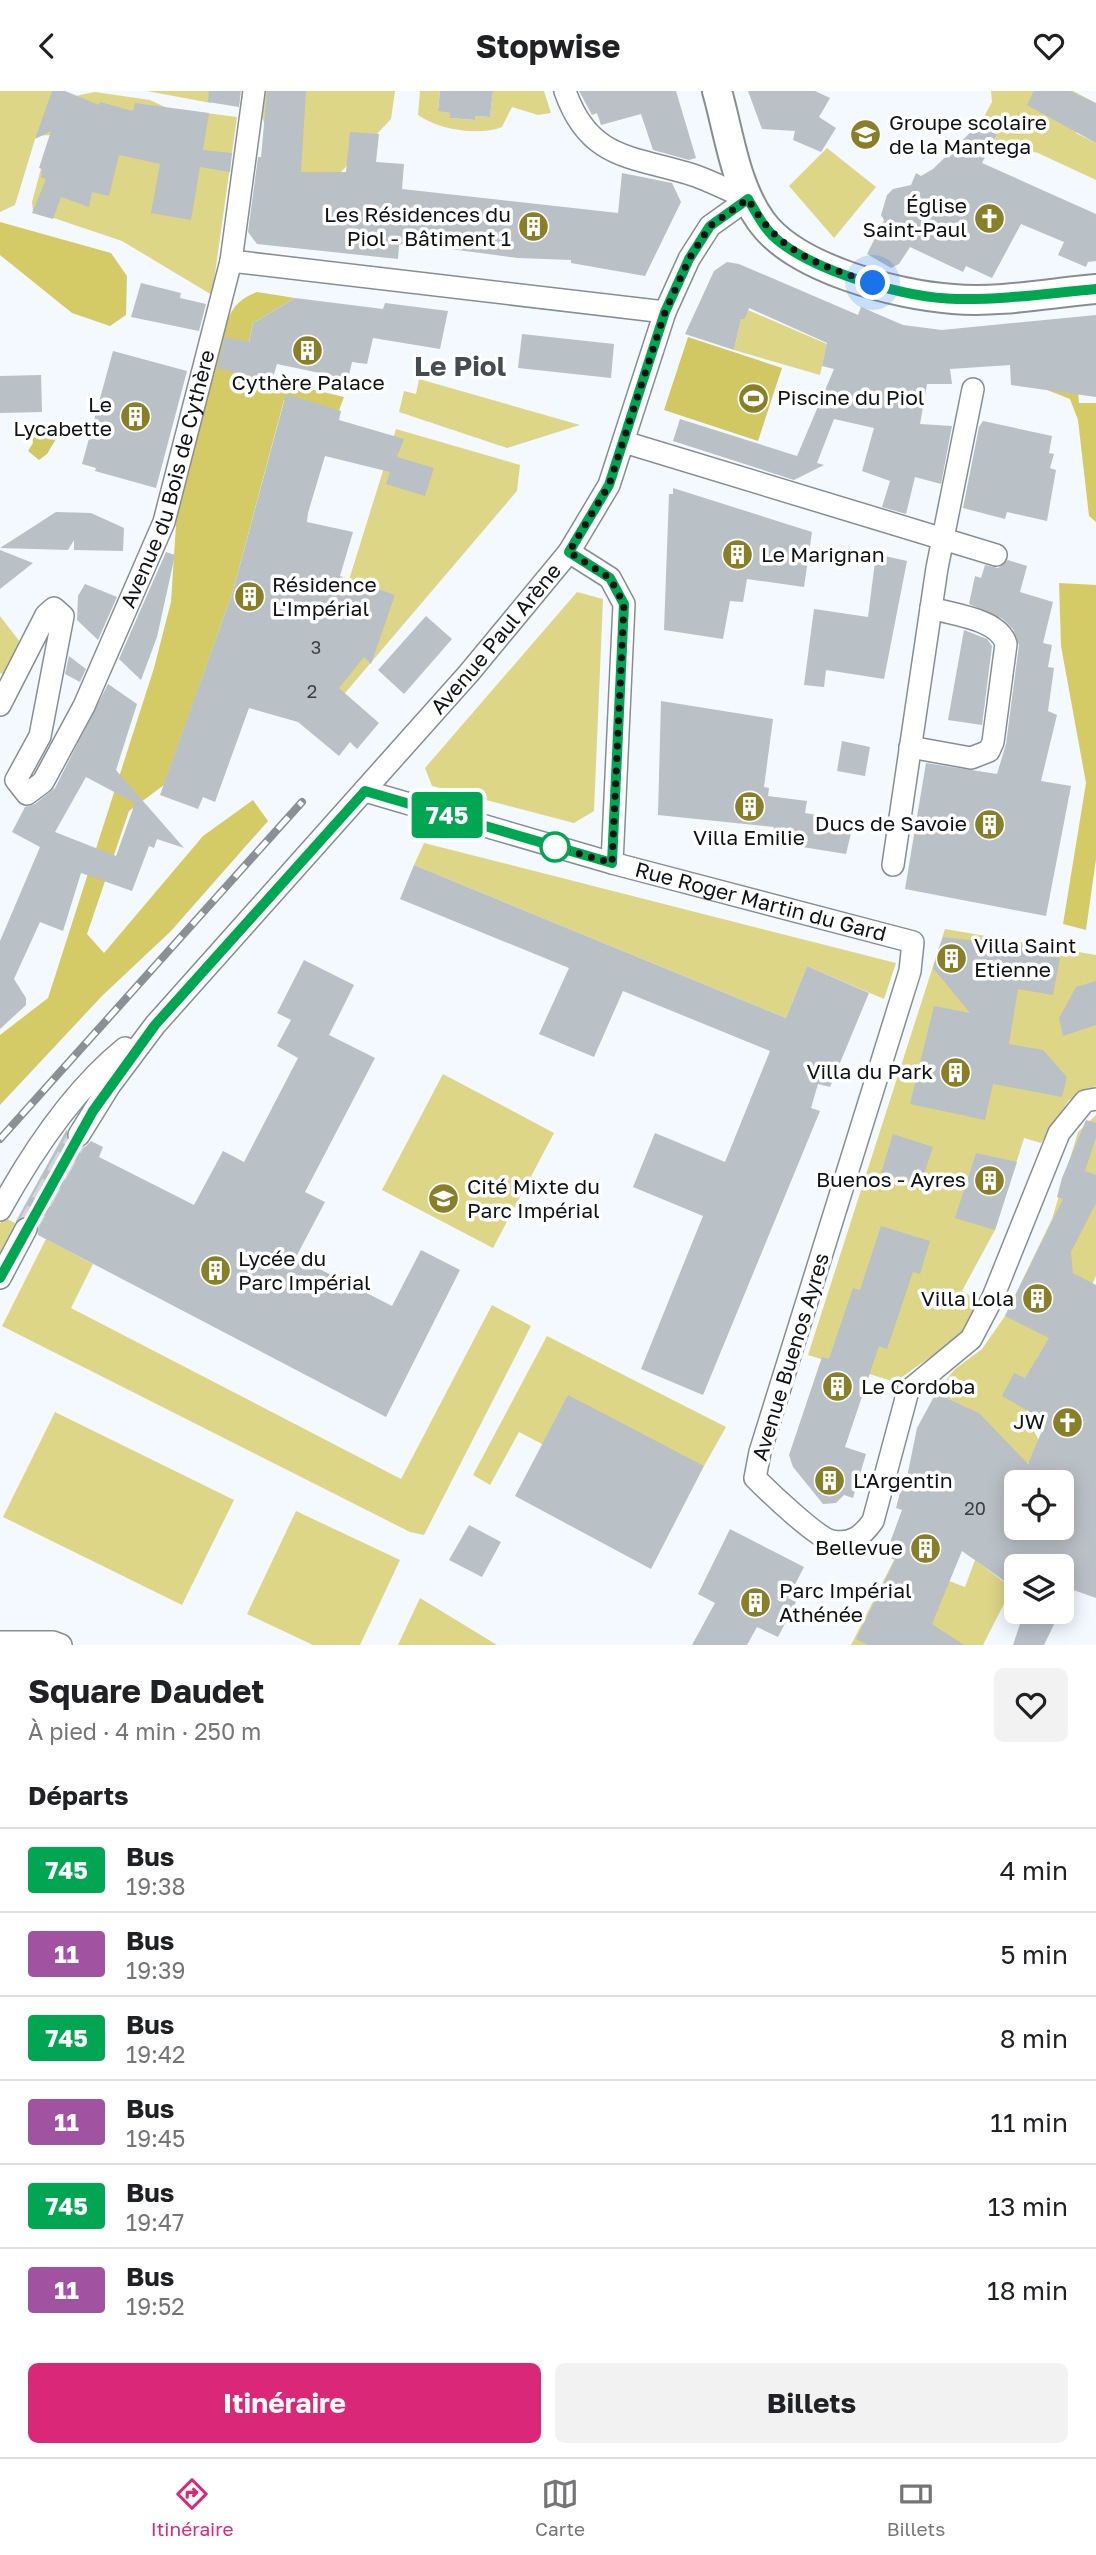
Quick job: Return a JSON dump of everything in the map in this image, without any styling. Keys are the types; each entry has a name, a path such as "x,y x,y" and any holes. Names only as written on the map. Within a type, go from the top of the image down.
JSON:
{"street":[{"path":"254,91 231,261 665,312"},
{"path":"565,91 572,113 592,139 628,158 695,176 748,199"},
{"path":"717,91 748,199 761,222 778,241 834,270 873,283 954,299 1096,289"},
{"name":"Avenue Paul Arène","path":"79,1135 110,1085 155,1025 365,791 533,598 569,552 603,497 624,442 665,312 689,259 710,226 748,199"},
{"name":"Avenue du Bois de Cythère","path":"0,705 46,615 54,608 63,616 40,736 16,780 27,794 43,782 84,706 164,522 231,261"},
{"path":"892,865 931,608 973,389"},
{"path":"624,442 996,555"},
{"path":"569,552 610,578 624,604 612,863"},
{"path":"910,747 971,758 989,751 993,742 1006,644 1004,635 990,626 931,608"},
{"name":"Rue Roger Martin du Gard","path":"365,791 612,863 913,942"},
{"name":"Avenue Buenos Ayres","path":"913,942 910,971 760,1452 755,1478 774,1497 830,1541 846,1542 863,1536 873,1521 908,1391 971,1339 993,1297 1059,1133 1085,1101 1096,1099"},
{"name":"Avenue Paul Arène","path":"0,1210 75,1100 119,1053 155,1025"},
{"path":"0,1278 26,1229"},
{"path":"0,1642 61,1645"}],"shaded area":[{"path":"0,91 50,91 75,96 95,92 150,100 167,108 237,117 212,295 122,241 33,211 32,202 50,135 36,136 15,205 0,212"},
{"path":"147,91 213,91 211,103"},
{"path":"263,91 395,91 391,119 341,172 319,172 299,198 259,111"},
{"path":"420,91 440,91 438,110 450,113 450,118 474,120 475,116 490,117 493,91 544,91 551,113 538,115 512,107 502,127 493,130 447,128 418,115"},
{"path":"991,91 1073,91 1092,101 1076,133 1096,143 1096,180 1038,153 994,142 999,131 981,122 992,102"},
{"path":"827,148 876,187 834,238 789,186"},
{"path":"0,222 111,253 127,276 126,315 110,326 72,313 0,255"},
{"path":"257,292 295,298 253,323 242,373 344,397 338,413 284,400 233,591 164,785 129,811 87,934 104,953 203,836 253,800 268,821 171,931 102,996 0,1105 0,1035 48,998 154,668 171,602 177,509 222,337 233,309 242,300"},
{"path":"748,310 827,344 820,375 734,350 741,319 745,319"},
{"path":"688,337 782,368 758,441 664,410"},
{"path":"1076,370 1079,403 1096,403 1096,522 1089,516 1078,420 1070,399 1047,390"},
{"path":"419,379 580,425 507,448 399,412 404,391 416,394"},
{"path":"30,424 59,434 47,454 39,460 28,451 33,443"},
{"path":"396,429 520,465 517,491 311,733 305,721"},
{"path":"1059,583 1096,585 1096,859 1086,930 1063,924 1086,783 1061,646"},
{"path":"577,592 603,599 594,811 574,823 432,786 425,768"},
{"path":"0,616 20,642 4,675 0,673"},
{"path":"424,843 896,963 884,999 807,966 786,1018 414,865"},
{"path":"945,929 1096,955 1096,1086 1069,1100 1041,1143 1024,1138 995,1230 962,1291 981,1302 964,1333 895,1382 808,1355"},
{"path":"443,1074 554,1133 493,1248 382,1190"},
{"path":"1096,1115 1096,1276 1086,1298 1038,1356 1036,1367 1042,1386 1025,1415 1041,1444 1036,1456 1020,1470 1004,1470 1004,1481 970,1409 936,1393 955,1369 982,1349 1005,1316 1052,1219 1078,1132"},
{"path":"4,1217 20,1226 0,1263 0,1224"},
{"path":"46,1239 93,1264 71,1308 401,1479 492,1305 531,1326 424,1535 410,1532 2,1326"},
{"path":"547,1336 726,1427 704,1466 542,1444 519,1432 490,1485 473,1475"},
{"path":"55,1412 234,1500 182,1605 3,1517"},
{"path":"296,1511 400,1560 360,1645 313,1645 247,1614"},
{"path":"894,1560 965,1587 975,1560 1004,1582 1004,1604 983,1645 851,1645"},
{"path":"420,1598 497,1645 398,1645"}],"building":[{"path":"52,91 65,91 99,105 100,102 133,111 135,103 209,113 203,150 232,153 230,172 200,167 191,220 151,213 160,164 119,155 109,196 92,192 89,207 61,197 53,219 32,213 46,179 41,177 42,169 39,168 51,131 35,139"},
{"path":"209,91 241,91 239,107 208,102"},
{"path":"267,91 306,91 301,172 346,172 350,132 379,134 376,162 404,164 402,189 618,213 622,173 672,183 681,202 645,276 571,263 571,260 518,258 405,243 399,245 398,259 257,244 248,232 258,157 261,157"},
{"path":"440,91 493,91 490,117 475,116 475,120 450,118 450,113 438,111"},
{"path":"579,91 676,91 696,158 689,160 653,150 641,114 601,125 597,113 592,115"},
{"path":"748,91 815,91 830,98 819,117 836,128 821,152 793,140 795,131 762,129"},
{"path":"1034,91 1070,91 1096,103 1096,143 1027,105"},
{"name":"Église Saint-Paul","path":"981,122 999,131 982,163 1096,214 1096,261 1088,262 1086,267 1058,255 1064,242 1021,224 992,278 966,266 963,272 910,247 899,264 891,268 867,254 884,220 881,215 887,195 893,189 911,185 916,173 921,176 933,169"},
{"path":"727,262 739,264 858,315 861,307 903,325 942,330 1096,315 1096,397 1011,385 1010,365 950,369 952,384 927,384 920,424 952,426 941,484 915,477 906,514 882,507 890,481 862,471 874,428 834,419 817,463 824,465 794,480 673,441 680,419 797,456 834,369 822,366 827,343 749,308 745,319 741,319 734,350 685,334 714,271"},
{"path":"141,283 181,293 180,298 206,304 199,331 131,317"},
{"name":"Cythère Palace","path":"295,298 383,309 385,303 448,311 440,349 373,338 367,364 352,362 348,379 277,364 272,381 217,368 225,337 249,342 253,323"},
{"path":"522,334 614,344 611,378 518,368"},
{"name":"Le Lycabette","path":"113,351 187,371 156,488 95,471 96,468 82,464"},
{"path":"41,375 42,412 0,413 0,376"},
{"path":"286,394 341,411 339,420 404,439 397,457 434,468 425,496 386,484 390,472 325,456 308,513 307,522 353,532 340,576 395,595 371,664 364,657 339,688 379,723 357,749 350,742 339,756 298,722 249,708 215,802 203,797 198,809 160,795 233,591"},
{"path":"983,421 1052,436 1049,453 1054,454 1050,468 1056,470 1047,521 1007,512 1005,519 963,508 979,427"},
{"name":"Le Marignan","path":"673,488 812,532 804,587 747,579 743,602 730,601 723,639 664,630 669,494 673,494"},
{"path":"56,512 91,513 124,528 123,551 74,550 74,540 68,550 0,548"},
{"path":"0,550 33,563 0,589"},
{"path":"166,552 175,555 157,637 141,680 119,659"},
{"path":"876,554 907,561 884,679 826,670 824,687 804,685 814,609 868,617"},
{"name":"Ducs de Savoie","path":"1008,560 1027,566 1020,592 1053,602 1043,643 1052,645 1048,667 1054,668 1048,711 1057,715 1041,781 1071,786 1046,916 905,889 926,763 997,774 1006,744 1019,645 1013,629 1003,619 969,604 975,576 981,578 985,565 998,568"},
{"path":"85,584 117,597 98,640 77,620 78,596"},
{"path":"426,616 452,639 404,694 378,670"},
{"path":"964,630 987,639 992,646 982,725 948,720"},
{"path":"69,656 86,669 80,682 65,674"},
{"path":"108,684 137,704 116,770 184,848 157,839 154,848 149,846 132,891 81,873 63,931 40,922 14,979 26,998 26,1005 0,1029 0,941 40,847 12,832 25,807 35,804 55,788","holes":["86,777 135,803 116,856 55,832"]},
{"path":"661,701 773,719 764,787 769,788 768,796 807,801 805,813 854,821 846,854 771,842 774,827 658,815"},
{"path":"842,741 870,747 865,776 837,771"},
{"path":"414,865 786,1018 807,966 869,993 830,1087 818,1084 811,1108 820,1111 703,1395 641,1369 703,1216 633,1187 655,1133 725,1162 770,1051 623,991 594,1057 539,1034 569,968 400,899"},
{"path":"943,937 1041,948 1041,955 1060,958 1053,995 1018,989 1009,1044 1043,1050 1067,1077 1062,1097 993,1084 985,1120 910,1104 934,1006 970,1013 933,968"},
{"name":"Lycée du Parc Impérial","path":"304,960 354,985 329,1035 375,1058 305,1192 325,1202 296,1257 392,1306 421,1250 460,1270 386,1417 38,1235 37,1223 32,1217 20,1218 15,1223 67,1129 67,1141 73,1146 85,1147 91,1141 103,1147 99,1157 194,1205 223,1151 244,1162 298,1058 277,1046 291,1020 277,1013"},
{"path":"1096,981 1096,1025 1063,1036 1059,1018 1076,987"},
{"path":"1086,1120 1096,1123 1096,1137 1085,1171 1096,1175 1096,1203 1071,1252 1073,1273 1096,1285 1096,1598 1074,1590 1074,1554 1004,1554 1004,1581 962,1551 932,1624 964,1645 868,1645 856,1639 895,1560 885,1556 902,1510 896,1508 902,1485 905,1487 917,1428 936,1393 979,1413 1028,1464 1046,1421 1002,1396 1014,1373 1025,1378 1049,1338 1005,1316 1063,1199 1057,1197"},
{"path":"893,1134 933,1147 920,1185 881,1173"},
{"name":"Buenos - Ayres","path":"976,1153 1017,1162 995,1230 955,1218"},
{"path":"881,1226 930,1241 920,1274 913,1272 887,1349 879,1346 845,1447 866,1454 853,1498 844,1495 836,1503 823,1504 793,1467 789,1455 822,1357 829,1359 853,1288 860,1290"},
{"path":"568,1395 704,1466 651,1569 515,1496"},
{"path":"469,1525 501,1542 482,1577 449,1560"},
{"name":"Parc Impérial Athénée","path":"730,1529 804,1567 788,1598 796,1602 778,1637 757,1627 747,1645 692,1645 715,1603 698,1594"},
{"path":"1020,1624 1054,1624 1044,1645 1013,1645"}],"tunnel":[{"path":"26,1229 79,1135"}],"railway":[{"path":"0,1139 302,802"}],"bus line":[{"name":"745","path":"0,1278 60,1167 110,1085 155,1025 365,791 612,863 624,604 610,578 569,552 609,485 665,312 689,259 710,226 728,210 748,199 761,222 778,241 794,251 853,277 920,294 954,299 992,298 1096,289"}],"place":[{"name":"Groupe scolaire de la Mantega","path":"866,135"},
{"name":"Église Saint-Paul","path":"990,218"},
{"name":"Les Résidences du Piol - Bâtiment 1","path":"534,227"},
{"name":"Cythère Palace","path":"308,351"},
{"name":"Piscine du Piol","path":"754,398"},
{"name":"Le Lycabette","path":"135,417"},
{"name":"Le Marignan","path":"738,555"},
{"name":"Résidence L'Impérial","path":"249,597"},
{"name":"Villa Emilie","path":"749,806"},
{"name":"Ducs de Savoie","path":"990,824"},
{"name":"Villa Saint Etienne","path":"951,958"},
{"name":"Villa du Park","path":"956,1072"},
{"name":"Buenos - Ayres","path":"989,1180"},
{"name":"Cité Mixte du Parc Impérial","path":"444,1199"},
{"name":"Lycée du Parc Impérial","path":"215,1271"},
{"name":"Villa Lola","path":"1037,1299"},
{"name":"Le Cordoba","path":"838,1387"},
{"name":"JW","path":"1068,1422"},
{"name":"L'Argentin","path":"830,1481"},
{"name":"Bellevue","path":"926,1548"},
{"name":"Parc Impérial Athénée","path":"756,1603"}],"district":[{"name":"Le Piol","path":"460,366"}],"route":[{"path":"555,847 612,863 624,604 610,578 569,552 609,485 665,312 689,259 710,226 728,210 748,199 761,222 778,241 834,270 873,283"}]}
